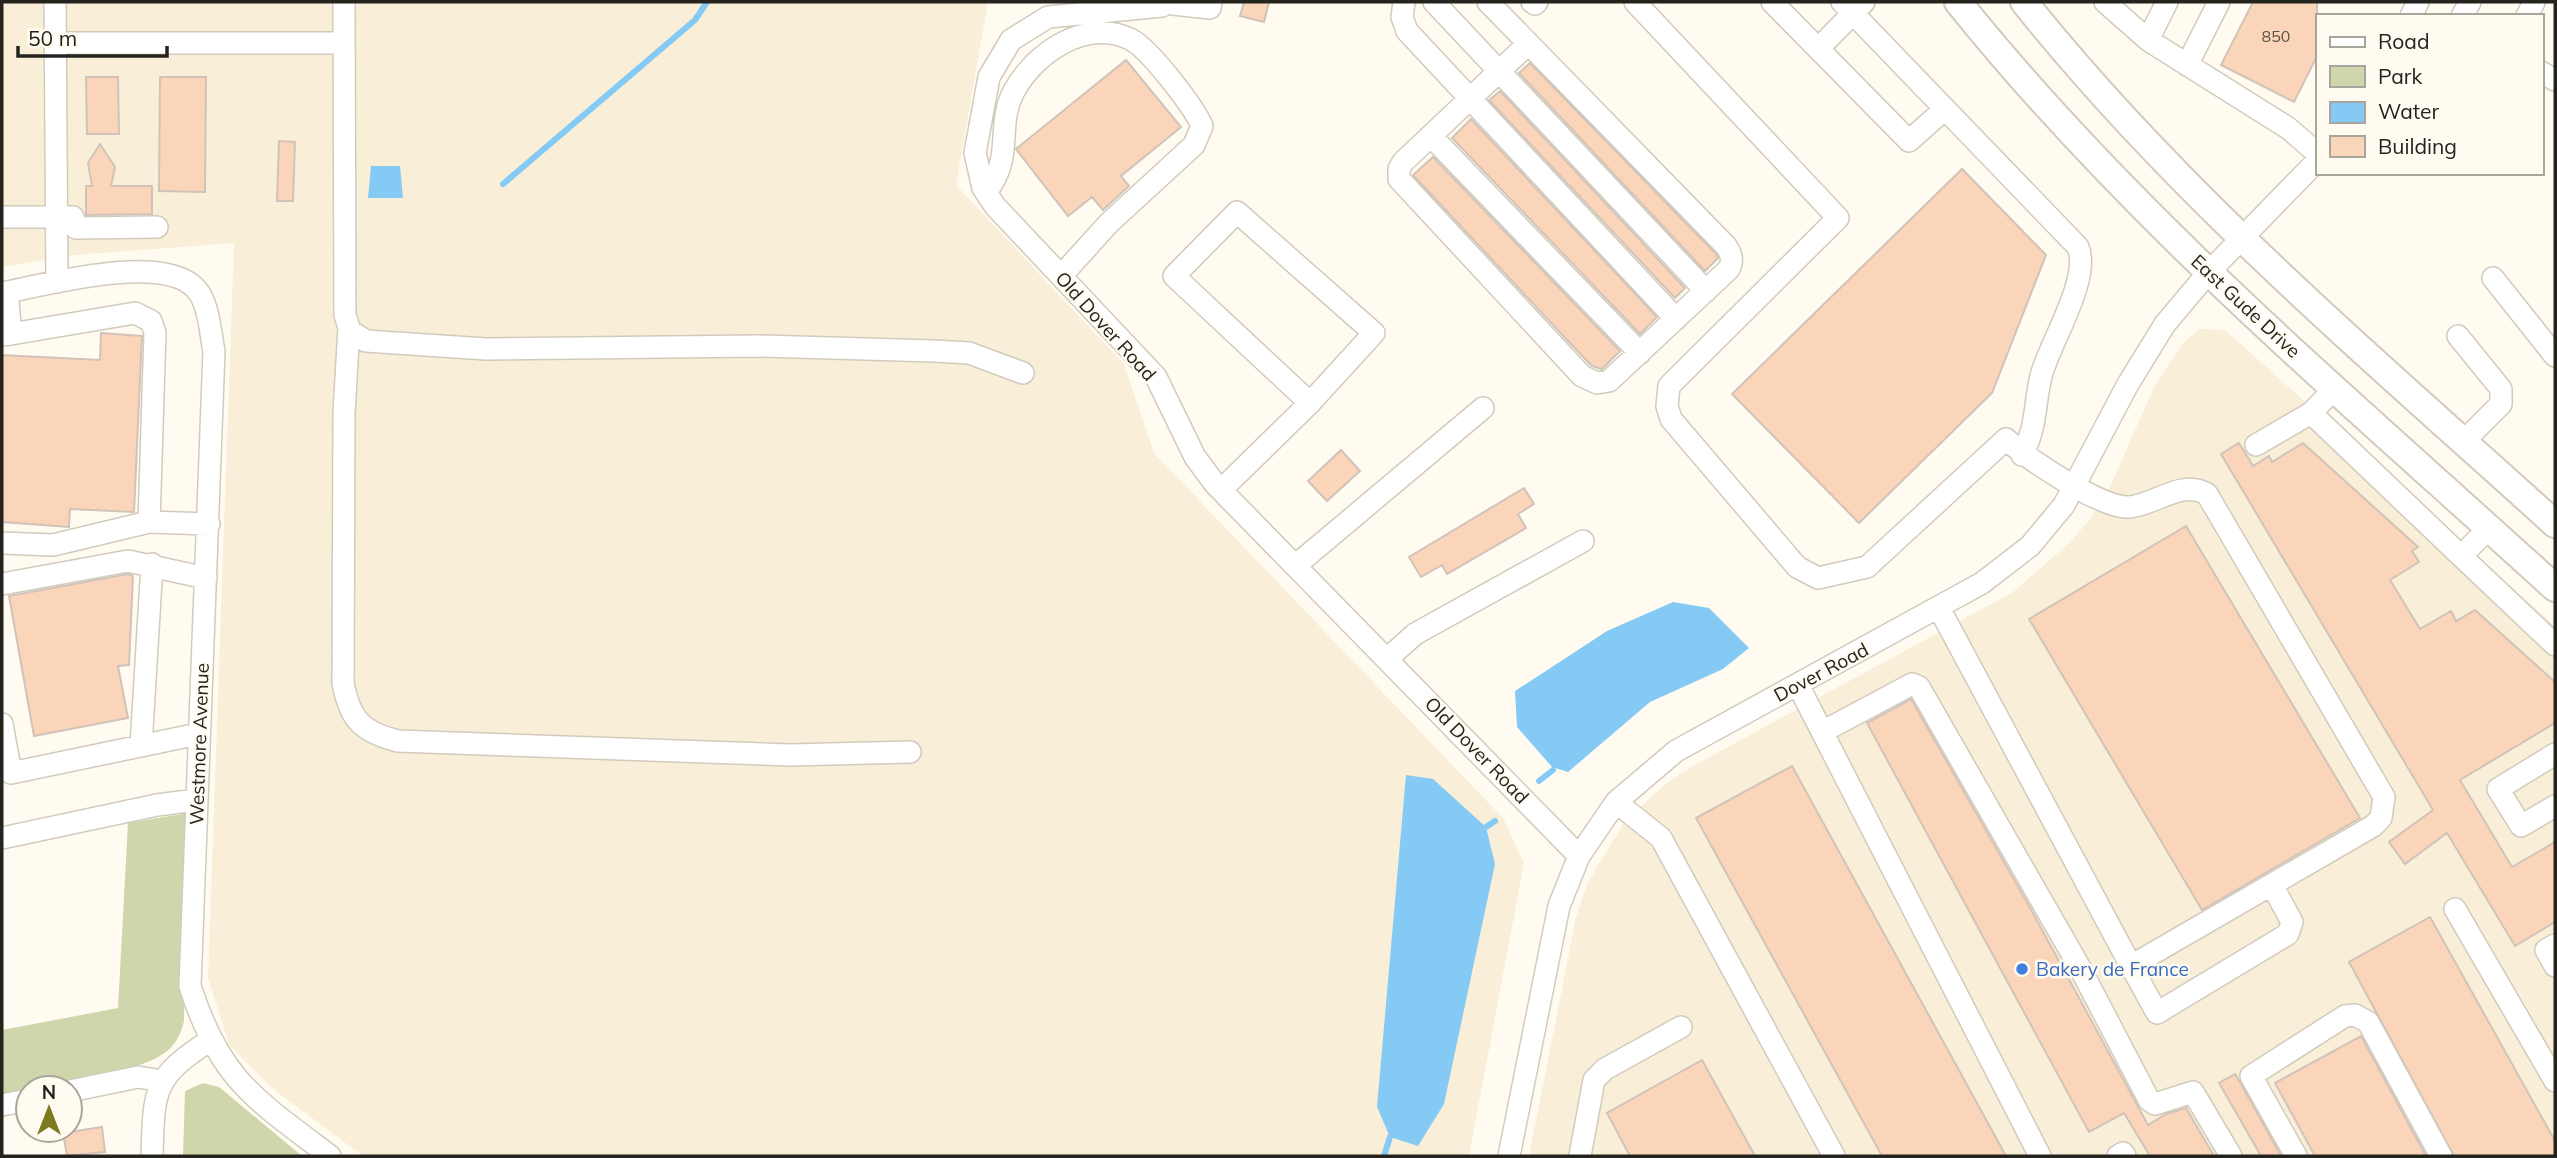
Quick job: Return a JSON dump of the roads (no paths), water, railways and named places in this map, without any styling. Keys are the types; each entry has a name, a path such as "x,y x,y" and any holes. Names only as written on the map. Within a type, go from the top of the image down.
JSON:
{"main road":[{"name":"East Gude Drive","path":"1958,2 2042,101 2208,273 2555,588"},
{"path":"2024,2 2106,97 2241,240 2555,524"}],"street":[{"path":"55,2 57,282 4,292 6,335 135,313 150,321 155,333 149,522"},
{"path":"344,2 345,315 350,331 366,341 472,348 758,346 934,351 969,353 1023,373"},
{"name":"Old Dover Road","path":"1211,2 1210,8 1164,2 1162,6 1048,17 1011,40 989,77 975,153 986,192 1156,377 1195,457 1221,490 1579,856"},
{"path":"1404,2 1402,17 1407,31 1676,319"},
{"path":"1434,2 1706,290"},
{"path":"1488,2 1726,246 1732,261 1729,270 1609,381 1597,383 1583,376 1399,179 1399,169 1403,162 1528,44"},
{"path":"1532,2 1535,5 1538,2"},
{"path":"1635,2 1838,218 1669,386 1667,406 1671,419 1797,567 1818,578 1867,568 2006,439 2022,455 2075,486 2115,505 2128,507 2189,487 2207,494 2384,797 2381,818 2373,826 2131,966"},
{"path":"1772,2 1909,141 1945,109"},
{"path":"2105,2 2148,40 2288,128 2316,152"},
{"path":"2148,40 2167,2"},
{"path":"2187,65 2220,2"},
{"path":"1818,49 1853,6 1945,109 2071,239 2082,257 2082,268 2042,376 2034,434 2022,455"},
{"path":"986,192 999,176 1005,150 1004,123 1013,94 1032,63 1049,51 1086,34 1131,39 1195,108 1202,126 1195,145 1109,223 1061,276"},
{"path":"55,43 344,43"},
{"path":"1430,136 1640,353"},
{"name":"Dover Road","path":"1509,1156 1553,928 1579,856 1616,802 1676,751 1939,608 2010,565 2049,526 2075,486 2147,351 2165,324 2208,273 2316,162"},
{"path":"1221,490 1310,403 1374,334 1237,212 1174,276 1310,403"},
{"path":"2,217 73,217 76,228 157,227"},
{"name":"Westmore Avenue","path":"57,282 97,275 163,273 179,276 197,289 204,304 214,351 190,986 209,1041 226,1067 248,1092 330,1156"},
{"path":"2493,278 2555,356"},
{"path":"349,327 344,413 343,683 348,706 358,722 374,735 398,741 789,755 910,752"},
{"path":"2458,337 2501,389 2501,404 2464,441"},
{"path":"2256,445 2311,413 2335,388"},
{"path":"1295,566 1483,408"},
{"path":"2311,413 2555,645"},
{"path":"2,543 52,545 149,522 209,524"},
{"path":"2461,556 2489,527"},
{"path":"1387,659 1415,634 1583,541"},
{"path":"2,584 128,561 152,564 206,578"},
{"path":"141,746 152,564"},
{"path":"1939,608 2157,1013 2288,934 2292,922 2272,885"},
{"path":"1824,732 1912,684 1919,687 2079,966 2149,1100 2155,1104 2193,1093 2231,1156"},
{"path":"1798,685 2040,1156"},
{"path":"2,724 6,774 198,734"},
{"path":"2555,754 2498,789 2521,827 2555,806"},
{"path":"2,838 157,805 196,800"},
{"path":"1616,802 1661,838 1835,1156"},
{"path":"2455,909 2555,1081"},
{"path":"2555,945 2546,950 2555,966"},
{"path":"2296,1156 2251,1076 2345,1016 2356,1015 2368,1021 2441,1156"},
{"path":"1580,1156 1594,1080 1605,1069 1681,1027"},
{"path":"152,1156 153,1105 162,1081 179,1061 209,1041"},
{"path":"84,1088 138,1077 162,1081"},
{"path":"2118,1156 2123,1153 2125,1156"}],"water":[{"path":"371,166 400,166 403,198 368,198"},
{"path":"1673,602 1709,608 1749,648 1723,669 1650,702 1568,772 1552,767 1517,727 1515,691 1607,631"},
{"path":"1406,775 1433,779 1486,827 1495,864 1444,1104 1418,1146 1390,1137 1377,1107"}],"waterway":[{"path":"503,184 695,20 707,2"},
{"path":"1539,781 1553,770"},
{"path":"1486,827 1495,821"},
{"path":"1384,1156 1390,1137"}],"place":[{"name":"Bakery de France","path":"2022,969"}]}
